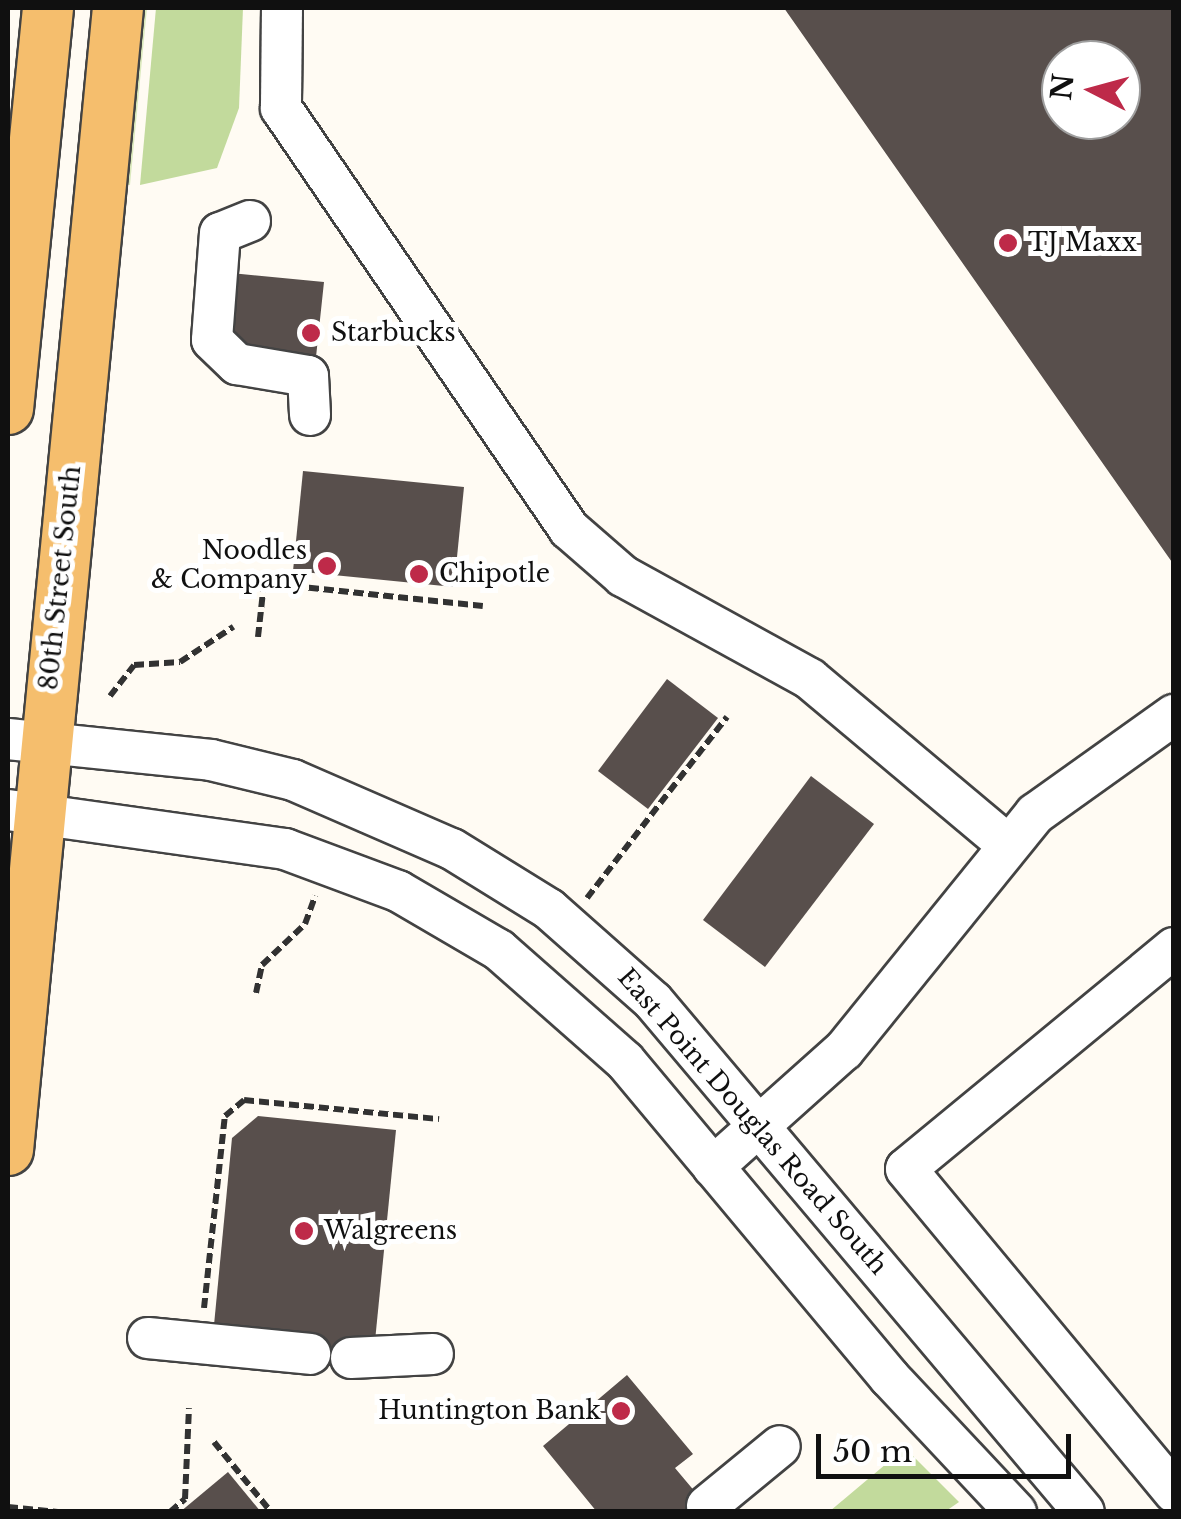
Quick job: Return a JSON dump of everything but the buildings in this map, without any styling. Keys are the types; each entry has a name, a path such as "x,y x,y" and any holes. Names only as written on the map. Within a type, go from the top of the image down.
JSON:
{"main road":[{"path":"8,409 48,8"},
{"name":"80th Street South","path":"8,1150 26,741 118,8"}],"street":[{"path":"282,8 281,108 569,529 622,576 810,679 962,798 1008,845"},
{"path":"250,221 220,233 212,340 238,364 308,376 310,415"},
{"path":"713,1166 857,1036 1008,845 1051,800 1174,715"},
{"name":"East Point Douglas Road South","path":"26,741 247,768 340,797 452,849 606,956 758,1128 1084,1512"},
{"path":"23,811 252,841 434,910 570,1008 1016,1512"},
{"path":"1174,948 906,1168 1174,1492"},
{"path":"148,1338 310,1354"},
{"path":"351,1358 433,1354"},
{"path":"707,1506 780,1446"}],"path":[{"path":"258,637 264,583 484,606"},
{"path":"110,696 134,665 180,662 232,627"},
{"path":"583,903 727,716"},
{"path":"256,993 262,966 305,924 318,889"},
{"path":"202,1324 224,1116 244,1100 439,1119"},
{"path":"170,1512 185,1499 189,1408"},
{"path":"214,1442 271,1512"},
{"path":"8,1507 58,1512"}],"green space":[{"path":"139,8 147,8 130,185 122,185"},
{"path":"156,8 243,8 239,108 217,168 140,185"},
{"path":"905,1448 959,1502 946,1511 830,1511"}],"place":[{"name":"TJ Maxx","path":"1008,243"},
{"name":"Starbucks","path":"311,333"},
{"name":"Noodles & Company","path":"327,566"},
{"name":"Chipotle","path":"419,574"},
{"name":"Walgreens","path":"304,1231"},
{"name":"Huntington Bank","path":"621,1411"}]}
